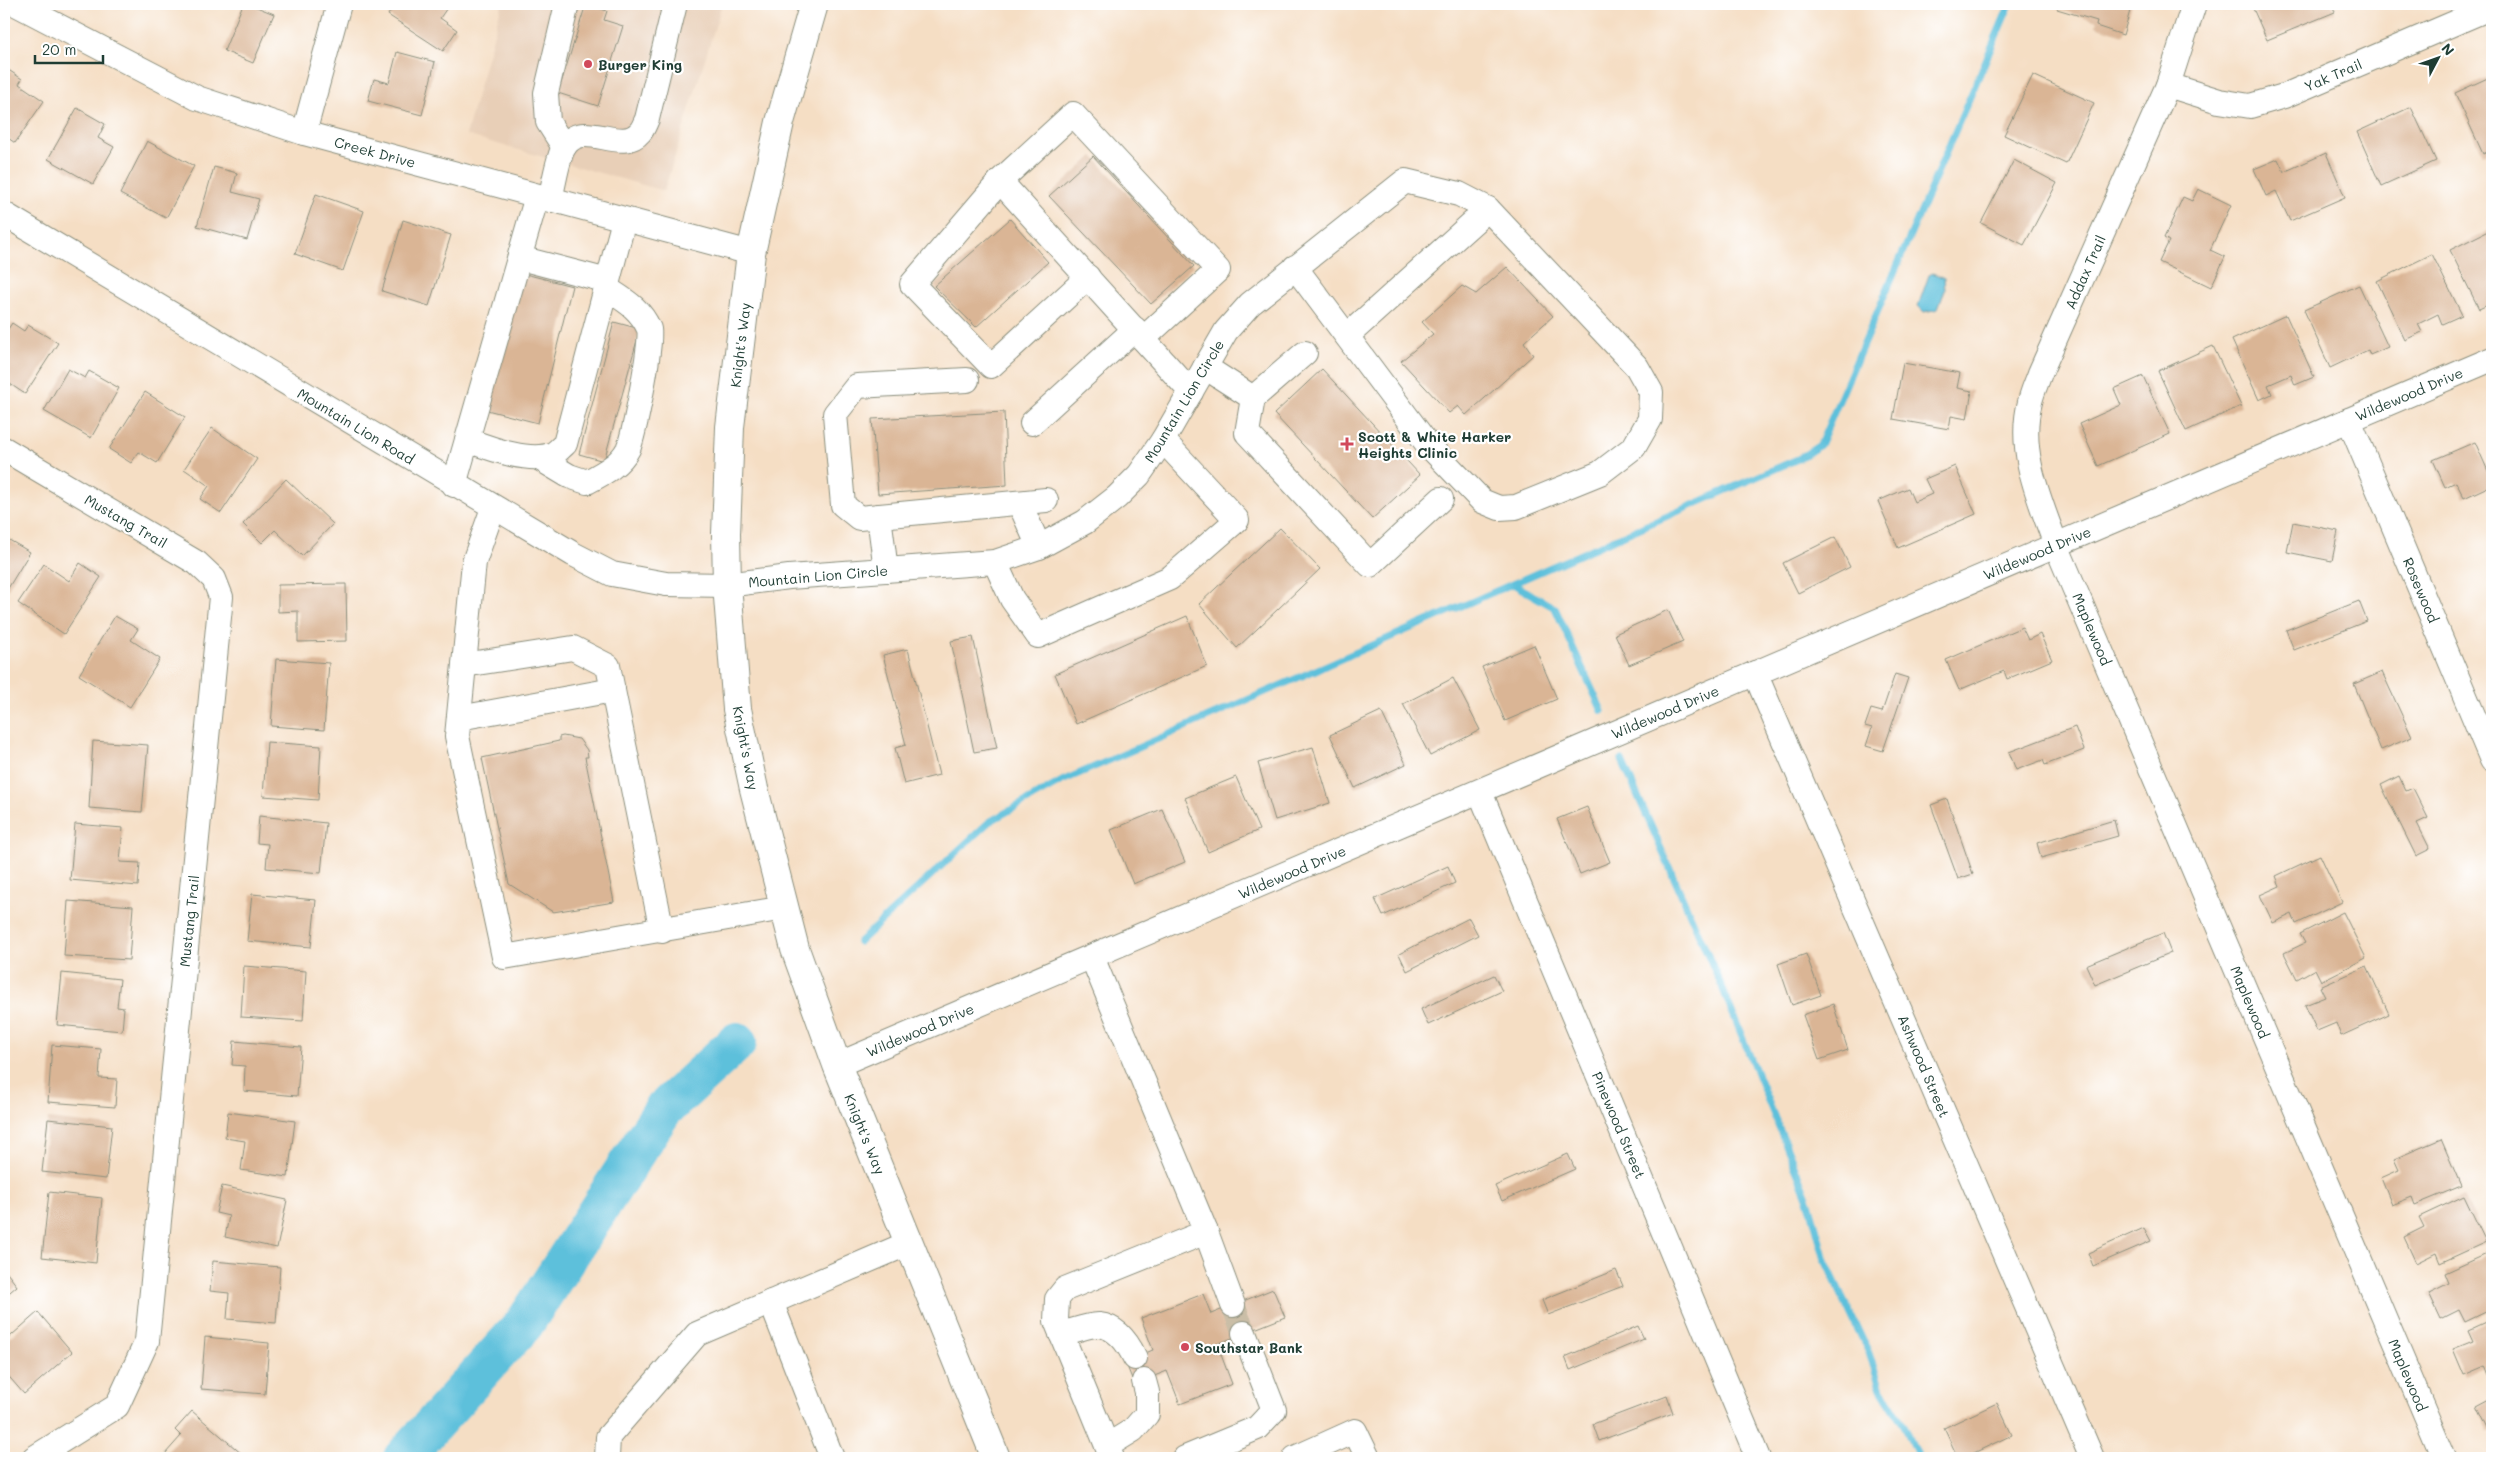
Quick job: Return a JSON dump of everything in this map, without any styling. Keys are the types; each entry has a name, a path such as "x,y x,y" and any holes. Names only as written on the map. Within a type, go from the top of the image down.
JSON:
{"main road":[{"name":"Knight's Way","path":"814,4 780,122 751,253 730,427 726,534 727,585 738,709 754,789 795,949 837,1065 996,1458"}],"street":[{"name":"Creek Drive","path":"16,4 197,98 304,133 751,253"},
{"path":"304,133 340,4"},
{"path":"564,146 548,122 546,93 567,4"},
{"path":"454,485 520,258 564,146 572,139 585,134 626,139 639,134 647,119 675,4"},
{"name":"Addax Trail","path":"2056,545 2033,480 2028,457 2026,434 2029,403 2040,373 2168,85 2194,4"},
{"name":"Yak Trail","path":"2168,85 2219,101 2250,106 2284,96 2492,7"},
{"path":"1032,423 1218,270 1073,114 1000,181 912,284 991,366 1088,277"},
{"path":"1000,181 1191,392"},
{"name":"Mountain Lion Circle","path":"727,585 995,562 1039,547 1085,522 1118,497 1139,475 1163,440 1226,331 1250,304 1405,181 1459,194 1488,209"},
{"path":"1295,267 1428,445 1482,501 1499,508 1516,506 1600,474 1634,447 1650,419 1651,392 1637,367 1488,209 1347,336"},
{"name":"Mountain Lion Road","path":"4,214 454,485 612,574 666,584 727,585"},
{"path":"538,458 555,454 564,444 624,220"},
{"path":"467,440 492,449 538,458 569,476 587,482 609,470 628,451 635,429 650,331 637,307 607,284 520,258"},
{"path":"1305,353 1253,398 1247,432 1370,566 1441,499"},
{"name":"Wildewood Drive","path":"837,1065 1480,792 2492,358"},
{"path":"1205,367 1253,398"},
{"path":"967,380 857,386 835,414 843,505 859,518 1046,500"},
{"name":"Rosewood","path":"2349,420 2492,760"},
{"path":"995,562 1012,599 1038,636 1170,578 1237,520 1163,440"},
{"name":"Mustang Trail","path":"4,449 197,563 214,579 221,597 147,1341 118,1406 34,1458"},
{"path":"1020,504 1039,547"},
{"path":"493,508 474,562 458,736 504,957 784,908"},
{"path":"879,516 886,570"},
{"name":"Maplewood","path":"2056,545 2444,1458"},
{"path":"464,665 573,648 608,666 662,930"},
{"name":"Ashwood Street","path":"1755,673 2092,1458"},
{"path":"459,718 613,690"},
{"name":"Pinewood Street","path":"1480,792 1758,1458"},
{"path":"1092,957 1206,1232 1233,1305"},
{"path":"1144,1380 1147,1392 1148,1414 1110,1452 1056,1321 1057,1299 1065,1289 1206,1232"},
{"path":"607,1458 608,1437 697,1334 909,1242"},
{"path":"772,1302 832,1458"},
{"path":"1061,1334 1099,1324 1119,1334 1130,1346 1135,1358"},
{"path":"1185,1458 1258,1428 1274,1410 1244,1333"},
{"path":"1295,1458 1355,1431 1368,1458"}],"shaded area":[{"path":"502,4 722,4 664,191 466,135"}],"water":[{"path":"1933,273 1944,278 1945,290 1938,309 1924,312 1918,306 1929,275"}],"building":[{"path":"243,4 249,4 274,14 253,63 224,51"},
{"path":"395,4 449,5 440,18 457,30 443,51 388,15"},
{"path":"586,4 607,11 604,20 623,26 598,106 558,93"},
{"path":"2058,4 2132,4 2123,35 2096,26 2097,21 2057,9"},
{"path":"2251,4 2332,4 2335,12 2267,40"},
{"path":"397,52 435,62 422,115 368,101 374,79 389,83"},
{"path":"4,67 22,79 19,84 44,101 15,143 4,135"},
{"path":"2033,75 2094,103 2066,164 2004,135"},
{"path":"2492,76 2492,150 2483,154 2455,93"},
{"path":"2411,107 2436,161 2381,186 2357,132"},
{"path":"77,108 105,124 98,138 114,147 93,184 48,159"},
{"path":"147,141 194,166 166,218 120,194"},
{"path":"2326,153 2345,197 2290,221 2276,191 2266,196 2254,169 2278,159 2284,172"},
{"path":"1093,156 1194,266 1151,304 1049,196"},
{"path":"2014,160 2057,183 2024,245 1981,223"},
{"path":"214,167 237,173 232,192 259,199 247,240 197,226"},
{"path":"2198,189 2231,205 2210,250 2225,257 2211,287 2159,262 2169,241 2164,238 2183,197 2192,201"},
{"path":"316,194 364,211 343,271 295,254"},
{"path":"1010,219 1048,262 976,327 934,286"},
{"path":"403,220 451,235 429,306 382,291"},
{"path":"2492,229 2492,303 2479,309 2450,250"},
{"path":"2432,254 2462,315 2442,324 2438,314 2418,324 2422,332 2405,340 2377,281"},
{"path":"1507,267 1553,316 1524,342 1533,355 1466,415 1458,406 1449,413 1401,361 1433,334 1422,322 1462,286 1476,294"},
{"path":"521,273 572,286 538,423 487,410"},
{"path":"2359,285 2388,347 2370,355 2368,350 2330,368 2304,310"},
{"path":"2286,315 2314,377 2295,385 2291,375 2268,385 2272,394 2259,400 2232,340"},
{"path":"614,322 640,329 604,461 579,454"},
{"path":"12,323 24,331 28,325 58,343 25,394 4,380 4,335"},
{"path":"2213,346 2241,406 2186,431 2158,371"},
{"path":"1903,363 1960,373 1957,388 1972,391 1967,419 1951,416 1949,429 1893,419"},
{"path":"68,369 85,378 89,371 119,388 91,438 44,411"},
{"name":"Scott & White Harker Heights Clinic","path":"1322,369 1420,475 1372,519 1274,414"},
{"path":"2143,376 2170,434 2098,466 2079,424 2121,405 2114,389"},
{"path":"145,392 185,417 157,463 139,452 131,463 109,449"},
{"path":"1004,412 1007,485 878,494 872,419"},
{"path":"212,428 257,459 221,513 200,499 209,486 184,469"},
{"path":"2475,442 2492,480 2492,485 2464,498 2456,482 2445,487 2433,460"},
{"path":"1955,466 1976,514 1898,548 1878,501 1908,488 1914,502 1932,494 1925,479"},
{"path":"286,479 333,524 302,556 275,530 262,543 243,524"},
{"path":"2293,522 2338,531 2332,561 2287,552"},
{"path":"1280,528 1320,569 1237,648 1199,604"},
{"path":"4,537 30,552 4,595"},
{"path":"1835,537 1850,567 1798,593 1783,563"},
{"path":"80,563 101,577 64,634 18,603 44,564 69,581"},
{"path":"346,584 347,641 298,642 298,611 278,612 278,585"},
{"path":"2359,601 2367,621 2294,650 2286,630"},
{"path":"1668,610 1683,642 1629,665 1615,634"},
{"path":"115,616 138,629 131,640 160,659 130,707 79,675"},
{"path":"1187,616 1207,666 1076,724 1055,674"},
{"path":"2022,627 2028,640 2040,634 2052,660 2007,679 2004,671 1959,690 1946,660"},
{"path":"973,637 997,748 974,752 951,641"},
{"path":"1534,645 1557,699 1505,721 1482,667"},
{"path":"908,649 939,775 904,784 895,748 906,745 883,655"},
{"path":"276,659 329,663 324,730 271,726"},
{"path":"2382,672 2412,737 2381,750 2354,684"},
{"path":"1895,674 1908,678 1883,751 1866,746 1872,728 1865,726 1871,709 1882,712"},
{"path":"1453,678 1480,730 1430,756 1403,704"},
{"path":"1381,711 1406,764 1355,788 1330,735"},
{"path":"2075,727 2084,750 2045,765 2043,760 2016,770 2009,752"},
{"path":"559,737 579,739 587,750 588,757 585,757 614,902 553,912 509,884 482,758 559,741"},
{"path":"93,741 148,745 142,812 89,808"},
{"path":"267,742 321,746 318,800 263,796"},
{"path":"1313,747 1330,803 1275,820 1258,763"},
{"path":"2399,776 2406,791 2413,788 2428,818 2417,823 2430,849 2416,856 2381,785"},
{"path":"1236,777 1259,830 1208,852 1185,798"},
{"path":"1947,799 1973,874 1958,879 1931,805"},
{"path":"1587,807 1610,862 1580,874 1557,819"},
{"path":"1162,809 1185,862 1133,884 1111,830"},
{"path":"259,816 326,823 321,873 266,868 268,844 257,843"},
{"path":"2114,820 2118,836 2041,858 2037,843"},
{"path":"75,824 123,828 120,862 140,863 138,886 70,880"},
{"path":"2320,855 2342,902 2296,924 2292,914 2273,923 2260,895 2280,886 2276,876"},
{"path":"1448,866 1455,883 1383,916 1375,899"},
{"path":"252,894 316,900 311,947 247,941"},
{"path":"68,901 133,906 129,960 64,956"},
{"path":"2343,912 2366,958 2321,981 2315,969 2297,979 2284,953 2305,943 2300,934"},
{"path":"1469,918 1478,935 1407,971 1399,954"},
{"path":"2163,933 2171,953 2095,985 2086,965"},
{"path":"1806,954 1821,995 1792,1005 1778,964"},
{"path":"244,966 306,971 303,1021 241,1017"},
{"path":"2367,966 2389,1014 2341,1036 2336,1023 2317,1031 2305,1005 2325,997 2320,987"},
{"path":"62,973 120,979 117,1007 124,1008 122,1031 57,1025"},
{"path":"1494,975 1502,991 1428,1025 1421,1009"},
{"path":"1833,1004 1848,1050 1819,1060 1803,1015"},
{"path":"234,1041 301,1047 297,1096 244,1091 245,1066 232,1065"},
{"path":"52,1045 101,1049 99,1078 117,1079 115,1107 48,1102"},
{"path":"228,1112 295,1121 288,1177 241,1170 245,1141 225,1138"},
{"path":"48,1119 112,1126 106,1179 42,1172"},
{"path":"2441,1139 2461,1186 2415,1205 2412,1197 2392,1205 2381,1178 2399,1170 2394,1159"},
{"path":"1568,1154 1575,1169 1502,1201 1495,1186"},
{"path":"222,1186 287,1200 277,1248 225,1237 229,1216 216,1213"},
{"path":"49,1192 102,1198 96,1263 42,1257"},
{"path":"2464,1196 2486,1242 2440,1263 2436,1253 2416,1263 2404,1237 2424,1227 2419,1217"},
{"path":"2144,1228 2151,1241 2093,1266 2088,1253"},
{"path":"2489,1253 2492,1261 2492,1309 2465,1322 2459,1310 2441,1319 2429,1293 2449,1283 2445,1273"},
{"path":"213,1261 280,1267 276,1323 227,1319 229,1293 210,1291"},
{"path":"4,1269 17,1286 4,1297"},
{"path":"1616,1270 1623,1286 1548,1315 1542,1300"},
{"name":"Southstar Bank","path":"1273,1289 1285,1317 1217,1344 1232,1384 1180,1404 1167,1371 1134,1384 1125,1361 1153,1350 1141,1318 1203,1294 1211,1314"},
{"path":"38,1312 72,1352 24,1394 4,1371 4,1342"},
{"path":"2492,1319 2492,1375 2489,1376 2485,1366 2464,1375 2453,1349 2473,1341 2468,1330"},
{"path":"1638,1326 1644,1339 1570,1370 1565,1357"},
{"path":"205,1337 269,1343 265,1394 201,1389"},
{"path":"1667,1396 1673,1413 1599,1441 1593,1424"},
{"path":"2492,1399 2492,1431 2489,1432 2477,1407"},
{"path":"1997,1403 2012,1435 1963,1458 1958,1458 1944,1428"},
{"path":"192,1411 243,1455 240,1458 170,1458 165,1454 181,1436 175,1430"}],"waterway":[{"path":"859,942 989,822 1062,781 1800,458 1820,445 2010,4"},
{"path":"1513,584 1555,608 1602,711"},
{"path":"1622,760 1722,987 1809,1202 1825,1260 1869,1353 1881,1389 1905,1427 1918,1458"},
{"path":"403,1458 524,1324 663,1110 737,1042"}],"tunnel":[{"path":"1233,1305 1244,1333"}],"place":[{"name":"Burger King","path":"588,64"},
{"name":"Scott & White Harker Heights Clinic","path":"1347,444"},
{"name":"Southstar Bank","path":"1185,1347"}]}
